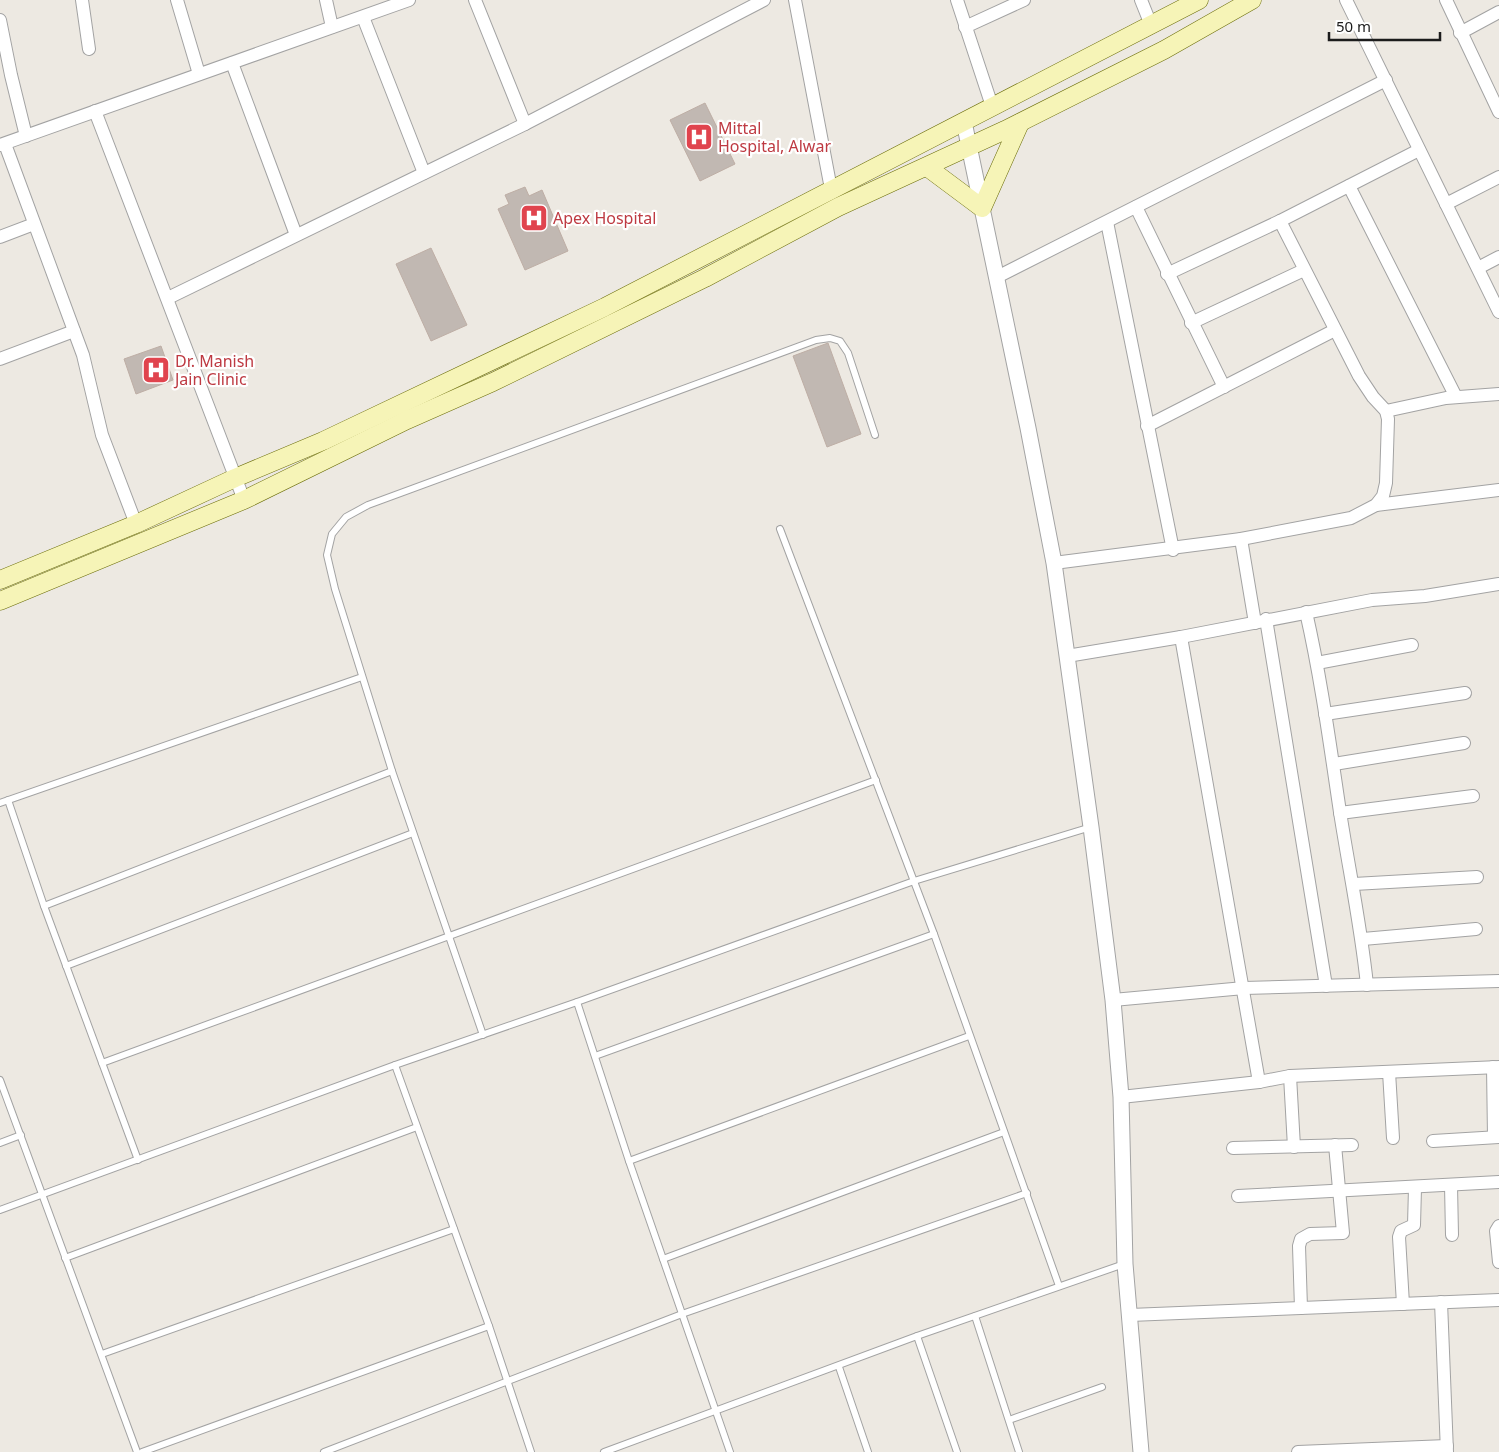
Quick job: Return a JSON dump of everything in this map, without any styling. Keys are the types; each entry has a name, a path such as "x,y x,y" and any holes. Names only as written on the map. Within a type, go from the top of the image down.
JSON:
{"main road":[{"path":"0,580 136,524 235,478 324,441 507,355 605,307 1199,0"},
{"path":"0,601 244,500 406,420 493,382 706,278 838,207 1020,123 1164,50 1252,0"},
{"path":"927,167 982,208 1020,123"}],"street":[{"path":"82,0 89,49"},
{"path":"177,0 199,74"},
{"path":"326,0 332,27"},
{"path":"136,524 102,435 83,355 2,145 409,0"},
{"path":"475,0 525,124"},
{"path":"168,298 525,124 764,0"},
{"path":"795,0 831,189"},
{"path":"957,0 992,106"},
{"path":"1141,0 1151,25"},
{"path":"1346,0 1499,312"},
{"path":"1446,0 1499,112"},
{"path":"965,27 1021,1"},
{"path":"1460,33 1499,12"},
{"path":"363,17 424,173"},
{"path":"0,20 26,136"},
{"path":"232,62 296,235"},
{"path":"997,277 1386,80"},
{"path":"95,111 244,500"},
{"path":"964,122 1054,564 1091,828 1113,1000 1121,1098 1125,1264 1141,1452"},
{"path":"1167,274 1280,221 1419,150"},
{"path":"1446,204 1499,177"},
{"path":"1349,186 1456,397"},
{"path":"1136,207 1167,274 1224,387"},
{"path":"1280,221 1367,389 1386,411 1389,427 1386,483 1383,496 1376,505"},
{"path":"1107,222 1173,550"},
{"path":"0,236 34,224"},
{"path":"1478,268 1499,257"},
{"path":"1191,323 1304,270"},
{"path":"1147,426 1335,330"},
{"path":"0,359 74,331"},
{"path":"1386,411 1456,397 1499,394"},
{"path":"1054,564 1173,550 1241,539 1351,518 1376,505 1499,490"},
{"path":"1241,539 1261,621 1326,986"},
{"path":"1067,656 1181,637 1372,600 1425,596 1499,584"},
{"path":"1306,612 1318,663 1340,813 1363,939 1368,985"},
{"path":"1181,637 1259,1082"},
{"path":"1318,663 1412,645"},
{"path":"1325,714 1465,693"},
{"path":"1334,764 1464,743"},
{"path":"1340,813 1473,796"},
{"path":"1354,884 1477,877"},
{"path":"1363,939 1476,929"},
{"path":"1113,1000 1244,988 1499,981"},
{"path":"1121,1098 1259,1082 1290,1076 1496,1067 1497,1137 1433,1141"},
{"path":"1390,1072 1393,1138"},
{"path":"1290,1076 1294,1146"},
{"path":"1301,1308 1298,1246 1301,1239 1310,1234 1343,1233 1335,1145"},
{"path":"1233,1148 1352,1145"},
{"path":"1238,1196 1416,1188 1499,1182"},
{"path":"1451,1185 1452,1235"},
{"path":"1403,1304 1399,1236 1401,1231 1414,1225 1416,1188"},
{"path":"1499,1226 1496,1231 1499,1262"},
{"path":"1130,1315 1499,1300"},
{"path":"1298,1452 1447,1449 1442,1302"}],"lane":[{"path":"483,1035 447,935 392,770 334,588 327,555 332,534 346,517 368,505 776,353 816,340 830,338 840,341 848,353 876,435"},
{"path":"780,528 934,934 1059,1286"},
{"path":"0,803 362,677"},
{"path":"44,906 392,770"},
{"path":"102,1063 447,935 876,780"},
{"path":"8,800 44,906 138,1160"},
{"path":"0,1210 394,1065 577,1002 914,880 1091,828"},
{"path":"66,966 413,833"},
{"path":"595,1056 934,934"},
{"path":"577,1002 629,1161 730,1452"},
{"path":"629,1161 969,1036"},
{"path":"394,1065 489,1326 531,1452"},
{"path":"0,1080 137,1452"},
{"path":"66,1258 417,1126"},
{"path":"663,1259 1004,1132"},
{"path":"0,1143 20,1135"},
{"path":"324,1452 682,1314 1027,1193"},
{"path":"102,1354 454,1229"},
{"path":"604,1452 840,1367 917,1336 1125,1264"},
{"path":"975,1316 1019,1452"},
{"path":"142,1452 489,1326"},
{"path":"917,1336 957,1452"},
{"path":"840,1367 868,1452"},
{"path":"1009,1420 1102,1387"}],"building":[{"path":"705,103 735,164 700,181 670,120"},
{"path":"525,187 529,196 542,190 568,251 525,270 498,209 509,204 505,195"},
{"path":"431,248 467,325 431,341 396,264"},
{"path":"828,343 861,434 827,447 793,356"},
{"path":"161,346 173,380 136,394 124,359"}],"place":[{"name":"Mittal Hospital, Alwar","path":"699,137"},
{"name":"Apex Hospital","path":"534,218"},
{"name":"Dr. Manish Jain Clinic","path":"156,370"}]}
